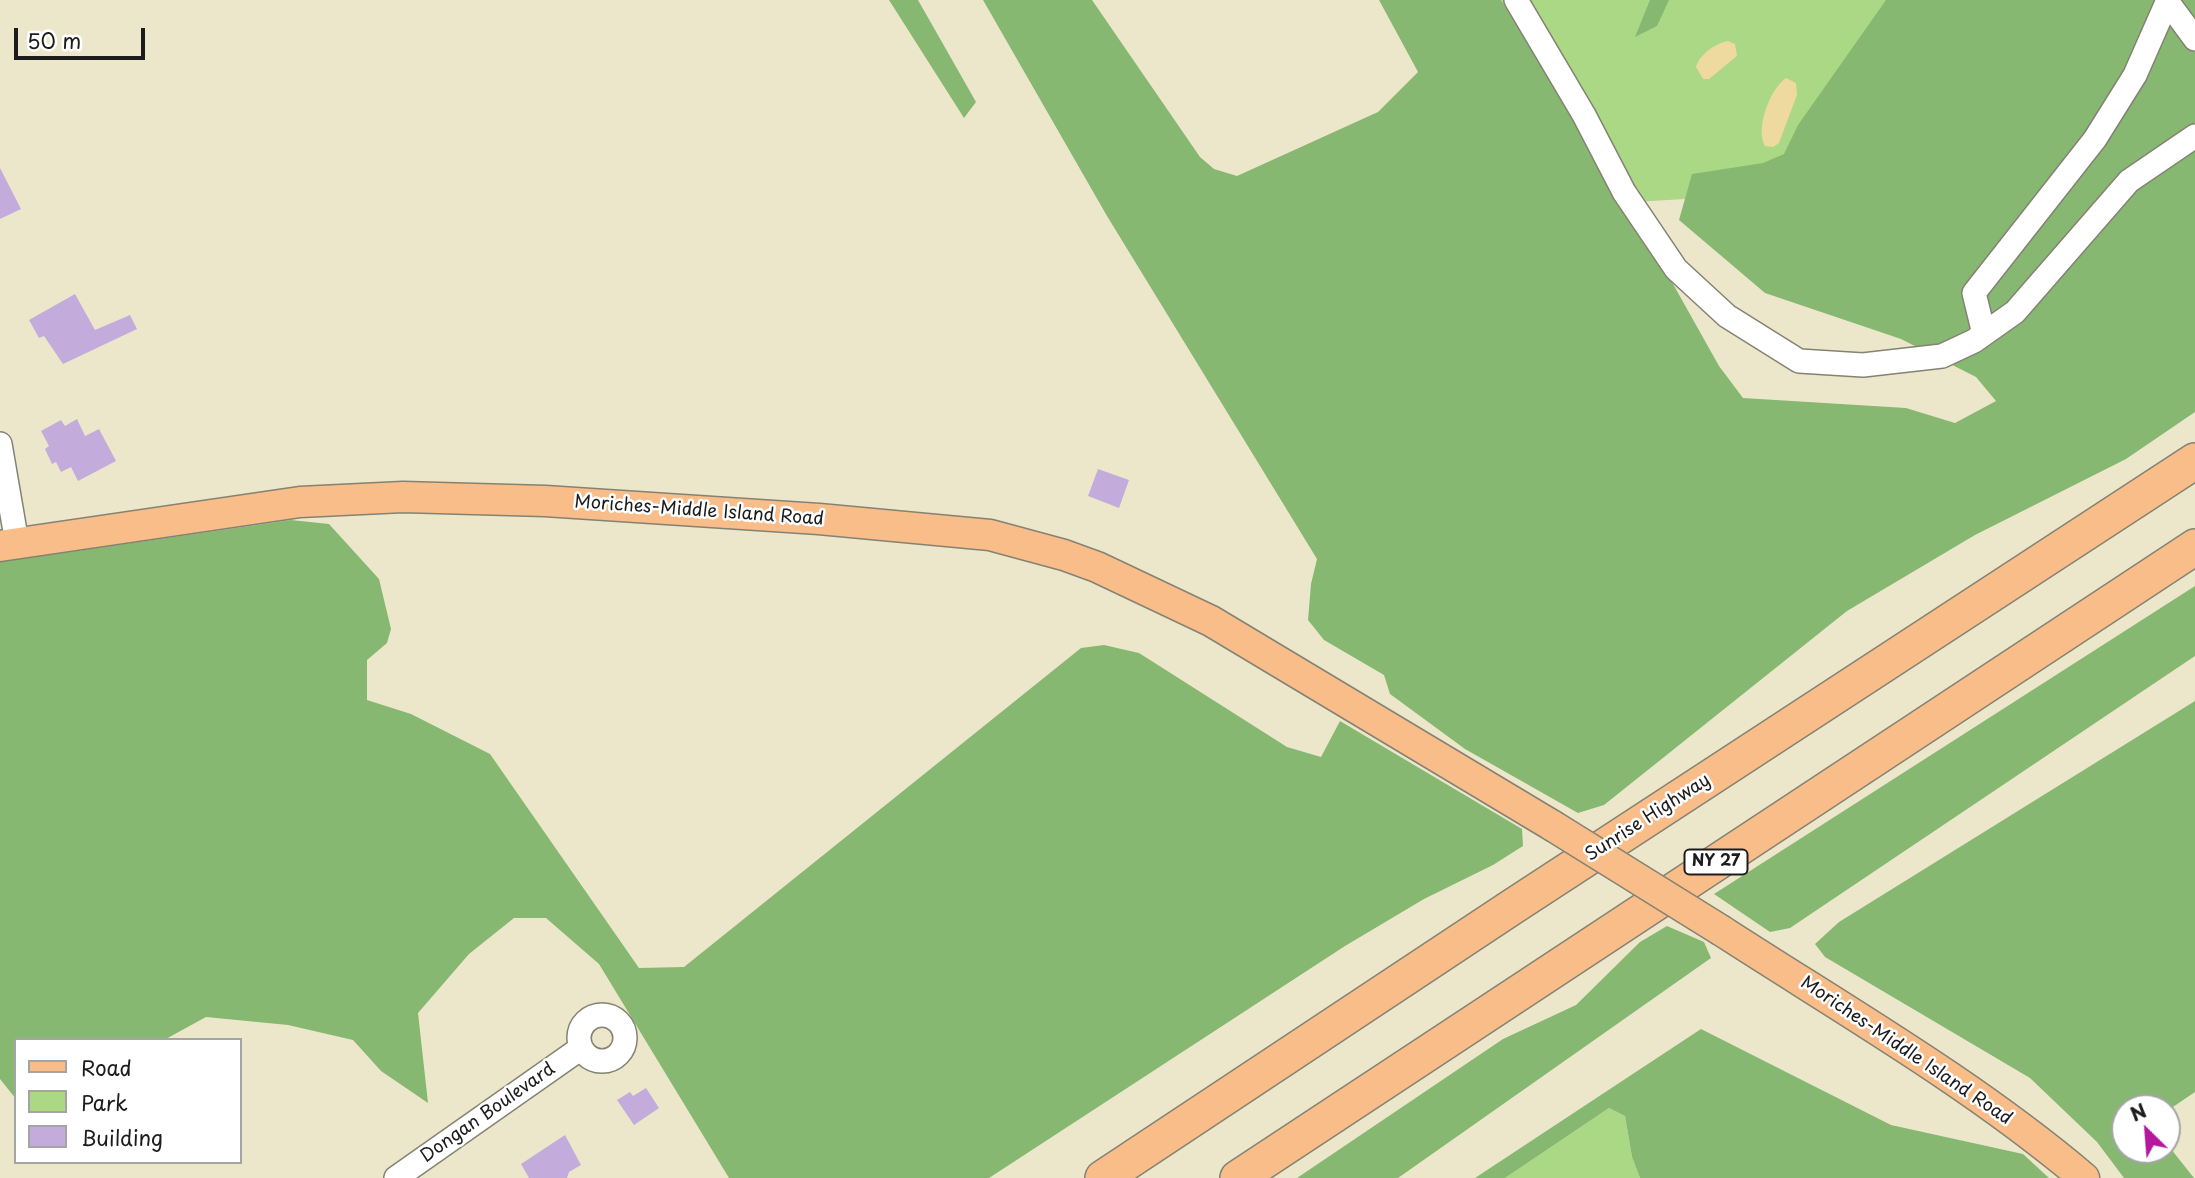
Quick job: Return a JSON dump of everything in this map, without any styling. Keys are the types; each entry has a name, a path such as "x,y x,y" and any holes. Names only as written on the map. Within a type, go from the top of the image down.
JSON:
{"highway":[{"name":"Sunrise Highway","path":"1103,1178 2195,461"},
{"name":"NY 27","path":"1238,1178 2195,547"}],"main road":[{"name":"Moriches-Middle Island Road","path":"9,544 274,505 403,497 545,500 831,520 990,535 1054,552 1097,567 1198,615 1553,826 1722,931 1991,1107 2084,1178"}],"street":[{"path":"1516,0 1584,115 1624,192 1676,269 1727,316 1799,361 1863,365 1942,356 1983,334 2015,312 2129,181 2195,136"},
{"path":"1983,334 1974,293 2095,139 2135,75 2168,0"},
{"path":"2168,0 2195,39"},
{"path":"0,443 9,544"},
{"name":"Dongan Boulevard","path":"396,1178 581,1048"}],"green space":[{"path":"889,0 918,0 976,102 964,118"},
{"path":"983,0 1092,0 1200,157 1214,169 1237,176 1378,112 1418,72 1379,0 1501,0 1654,250 1719,366 1743,398 1906,408 1955,423 1996,401 1976,377 1901,339 1765,293 1679,220 1692,174 1763,163 1784,154 1798,125 1886,0 2195,0 2195,412 2126,459 1975,535 1847,611 1604,805 1578,813 1465,749 1390,694 1384,675 1324,640 1308,620 1311,584 1317,559 1107,216"},
{"path":"1501,0 1898,0 1768,194 1618,203 1549,120 1518,28"},
{"path":"1650,0 1669,0 1657,26 1635,37"},
{"path":"291,520 329,524 379,579 391,629 387,643 367,660 367,700 411,714 490,754 639,968 684,967 1081,648 1104,645 1139,653 1287,747 1321,757 1340,721 1522,829 1523,846 1493,865 1424,899 1345,946 989,1178 729,1178 599,964 546,918 514,918 469,954 418,1013 428,1103 381,1071 353,1040 288,1025 206,1017 168,1038 14,1038 14,1096 0,1079 0,562"},
{"path":"2195,586 2195,656 1790,928 1770,932 1714,894"},
{"path":"2195,701 2195,1092 2181,1102 2181,1094 2111,1094 2111,1161 2097,1142 2030,1078 1825,957 1815,944 1839,922"},
{"path":"1667,926 1704,942 1711,958 1398,1178 1297,1178 1503,1039 1576,1005 1640,942"},
{"path":"1701,1029 1891,1125 2023,1154 2049,1178 1640,1178 1632,1157 1625,1116 1609,1108 1505,1178 1475,1178"},
{"path":"1609,1108 1625,1116 1632,1157 1640,1178 1505,1178"},
{"path":"2181,1162 2194,1178 2124,1178 2114,1164 2181,1164"}],"sand":[{"path":"1728,41 1735,44 1737,56 1709,79 1703,79 1696,67 1701,58 1713,47"},
{"path":"1786,78 1796,83 1797,95 1779,143 1773,147 1765,146 1762,129 1766,109 1780,83"}],"building":[{"path":"0,168 21,209 0,219"},
{"path":"75,294 95,330 130,315 137,329 63,364 44,336 39,338 29,320"},
{"path":"77,419 85,436 99,429 116,461 78,481 71,467 61,472 56,462 52,464 45,449 49,446 41,431 61,420 65,426"},
{"path":"1098,469 1129,480 1119,508 1088,496"},
{"path":"646,1088 659,1108 634,1125 617,1100 630,1092 633,1096"},
{"path":"565,1135 581,1165 569,1172 567,1178 529,1178 521,1164"}]}
